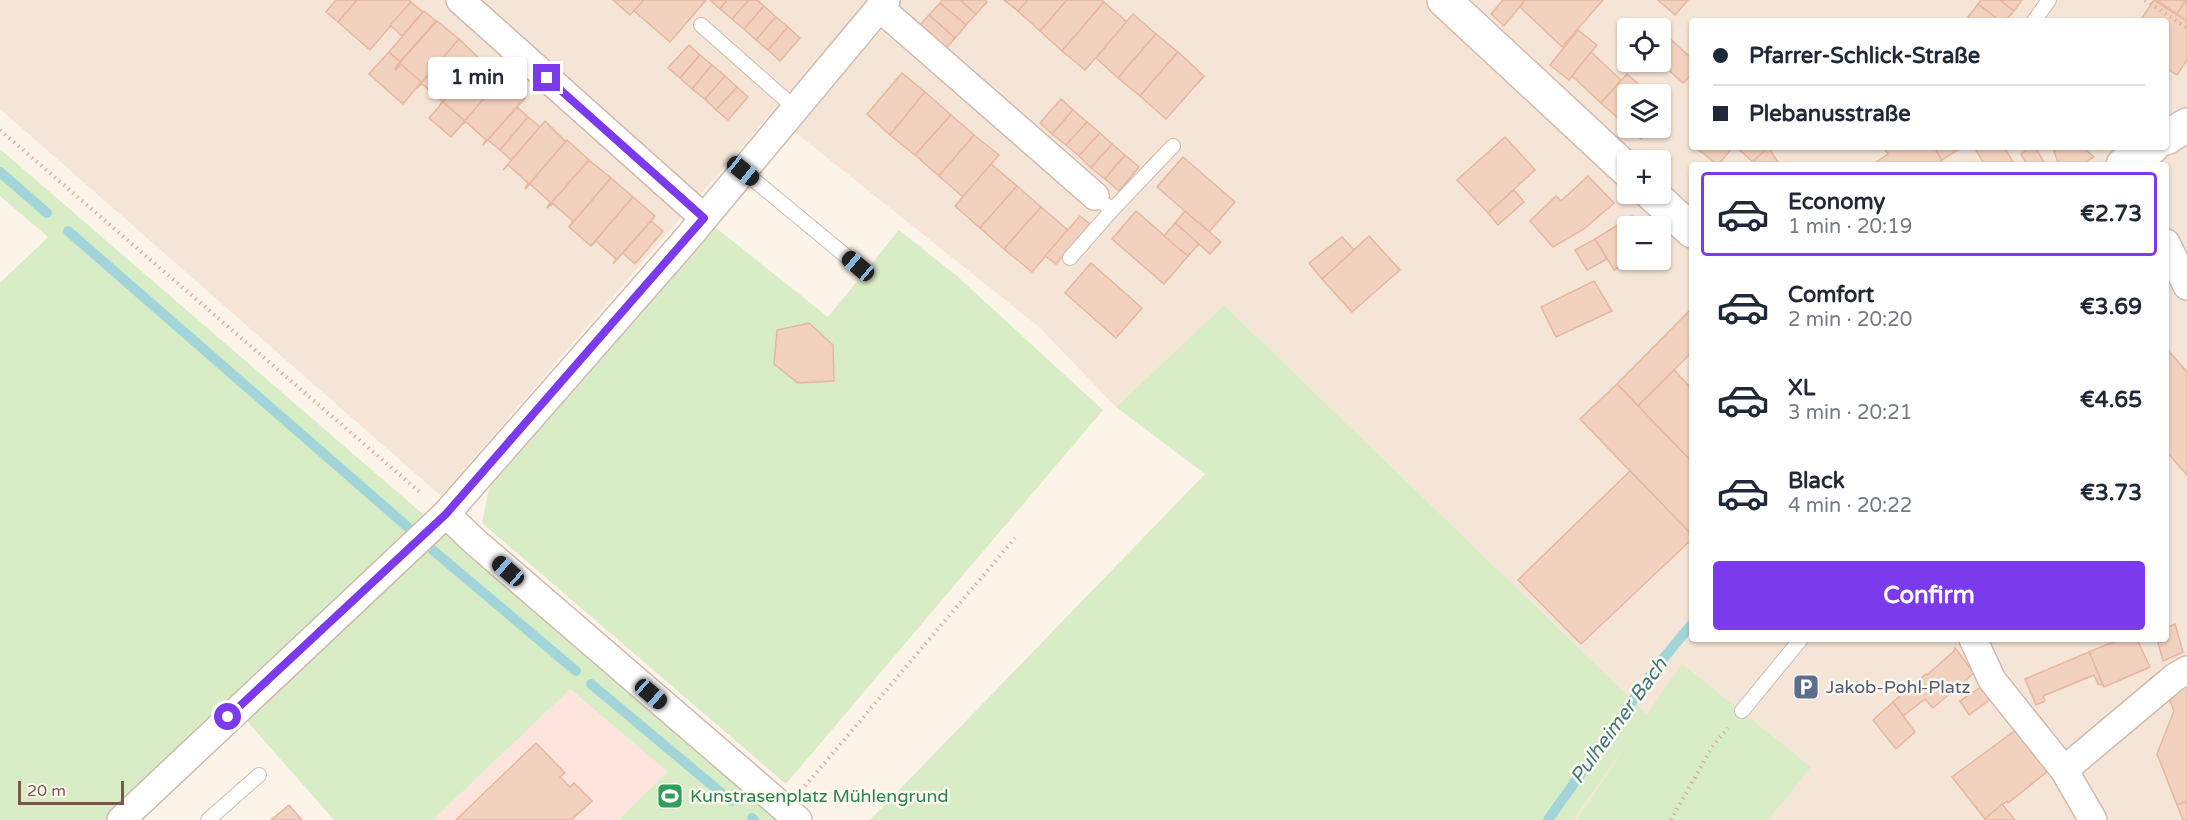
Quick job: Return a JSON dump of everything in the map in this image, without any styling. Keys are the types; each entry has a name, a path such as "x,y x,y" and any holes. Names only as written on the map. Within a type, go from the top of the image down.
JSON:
{"street":[{"path":"460,0 704,218"},
{"path":"1444,0 1617,161"},
{"path":"120,820 446,514 704,218 883,4 1103,203"},
{"path":"2169,136 2187,125"},
{"path":"1663,204 1689,228"},
{"path":"2169,249 2187,286"},
{"path":"446,514 473,540 791,815"},
{"path":"1974,642 1992,680 2064,770 2093,820"},
{"path":"2064,770 2175,677 2187,670"}],"lane":[{"path":"2036,18 2049,0"},
{"path":"701,25 796,109"},
{"path":"1070,258 1103,203 1173,146"},
{"path":"743,171 858,266"},
{"path":"1742,711 1799,642"},
{"path":"208,820 258,775"}],"path":[{"path":"2145,0 2187,28"},
{"path":"0,130 446,514"},
{"path":"791,815 1015,538"},
{"path":"1671,820 1712,747 1742,711"}],"shaded area":[{"path":"0,0 2187,0 2187,820 1573,820 1647,714 1224,305 1116,407 1039,327 771,113 441,496 0,109"},
{"path":"570,689 668,772 618,820 433,820"}],"green space":[{"path":"0,149 424,515 106,820 0,820 0,283 48,237 0,196"},
{"path":"715,227 828,317 899,230 958,277 1103,410 786,784 482,523 489,488"},
{"path":"1224,305 1647,714 1682,664 1811,767 1768,820 1577,820 1626,745 1573,820 870,820 1205,474 1116,407"},
{"path":"444,533 777,820 618,820 668,772 570,689 433,820 334,820 247,721"}],"building":[{"path":"336,0 357,0 338,22 326,12"},
{"path":"357,0 409,0 411,2 370,50 338,22"},
{"path":"613,0 644,0 630,15"},
{"path":"644,0 706,0 670,42 634,11"},
{"path":"710,0 727,0 720,9"},
{"path":"727,0 749,0 732,19 720,9"},
{"path":"749,0 757,0 764,6 744,29 732,19"},
{"path":"942,0 960,0 976,14 966,25 940,3"},
{"path":"960,0 985,0 987,2 976,14"},
{"path":"1004,0 1028,0 1018,11"},
{"path":"1028,0 1067,0 1040,31 1018,11"},
{"path":"1067,0 1102,0 1104,2 1062,51 1040,31"},
{"path":"1503,0 1525,0 1504,26 1491,14"},
{"path":"1525,0 1603,0 1562,47 1520,7"},
{"path":"1658,0 1688,0 1675,15"},
{"path":"1981,0 2000,0 2014,11 2008,18 1996,18 1978,4"},
{"path":"2000,0 2022,0 2014,11"},
{"path":"2154,0 2187,21 2187,60 2177,75 2169,70 2169,18 2142,18"},
{"path":"2157,0 2186,0 2177,14"},
{"path":"2187,0 2187,21 2177,14"},
{"path":"411,2 423,12 402,36 390,25"},
{"path":"1104,2 1127,22 1085,70 1062,51"},
{"path":"940,3 966,25 955,38 929,15"},
{"path":"1978,4 1996,18 1969,18"},
{"path":"764,6 776,17 756,40 744,29"},
{"path":"424,11 436,21 400,62 389,52"},
{"path":"1133,14 1156,34 1118,78 1096,58"},
{"path":"929,15 955,38 943,52 916,29"},
{"path":"776,17 788,27 768,50 756,40"},
{"path":"437,21 459,39 417,88 421,82 401,64 396,70 395,68"},
{"path":"788,27 800,38 780,61 768,50"},
{"path":"1578,30 1597,45 1569,80 1550,65"},
{"path":"1156,34 1178,52 1140,96 1118,78"},
{"path":"459,39 480,59 439,107 442,101 422,84 417,88"},
{"path":"1671,40 1689,56 1689,77 1683,83 1671,72"},
{"path":"689,45 700,55 680,78 668,68"},
{"path":"389,52 400,62 396,70 401,64 421,82 403,104 369,74"},
{"path":"1178,52 1204,76 1166,119 1140,96"},
{"path":"1591,52 1621,80 1601,103 1572,76"},
{"path":"700,55 712,65 692,89 680,78"},
{"path":"480,59 502,78 465,121 443,102"},
{"path":"712,65 725,76 705,99 692,89"},
{"path":"902,73 925,92 890,135 867,114"},
{"path":"1627,74 1638,84 1618,84"},
{"path":"725,76 737,87 716,110 705,99"},
{"path":"502,78 525,98 483,145 486,140 466,122 461,125"},
{"path":"1617,85 1617,117 1601,103"},
{"path":"737,87 748,97 728,120 716,110"},
{"path":"925,92 951,115 915,155 890,135"},
{"path":"1061,99 1073,110 1052,134 1040,123"},
{"path":"443,102 465,121 451,137 429,118"},
{"path":"517,107 528,117 500,150 488,140"},
{"path":"1073,110 1087,122 1066,145 1052,134"},
{"path":"951,115 974,135 939,176 915,155"},
{"path":"528,117 540,127 511,160 500,150"},
{"path":"545,121 565,141 567,140 525,189 528,183 508,165 503,170"},
{"path":"1087,122 1100,133 1079,156 1066,145"},
{"path":"1100,133 1112,144 1091,168 1079,156"},
{"path":"974,135 999,155 963,197 939,176"},
{"path":"1505,137 1535,170 1488,213 1457,180"},
{"path":"567,140 589,160 547,208 550,202 530,184 525,189"},
{"path":"1112,144 1125,155 1105,179 1091,168"},
{"path":"1699,150 1730,150 1720,162 1714,162"},
{"path":"1739,150 1765,150 1753,162"},
{"path":"1765,150 1770,150 1778,162 1753,162"},
{"path":"1885,150 1936,150 1942,160 1939,162 1876,162 1888,154"},
{"path":"1936,150 1958,150 1942,160"},
{"path":"1976,150 2006,150 2013,162 1983,162"},
{"path":"2027,150 2037,150 2044,162 2025,162 2021,154"},
{"path":"2086,150 2094,157 2086,162 2058,162 2054,151"},
{"path":"1125,155 1139,167 1119,191 1105,179"},
{"path":"1183,157 1235,202 1209,232 1157,187"},
{"path":"589,160 611,178 569,227 573,221 553,204 547,208"},
{"path":"991,164 1017,186 980,228 955,206"},
{"path":"1588,176 1614,203 1584,229 1553,247 1530,221 1556,196 1561,201"},
{"path":"611,178 633,197 591,246 569,227"},
{"path":"1017,186 1041,207 1004,249 980,228"},
{"path":"1514,190 1524,202 1498,225 1488,213"},
{"path":"633,197 655,216 613,264 616,259 596,241 591,246"},
{"path":"1041,207 1068,230 1032,272 1004,249"},
{"path":"1136,211 1188,256 1164,284 1112,239"},
{"path":"1185,211 1221,242 1210,254 1175,223"},
{"path":"1080,216 1090,224 1056,264 1045,256"},
{"path":"651,221 663,231 635,264 623,253"},
{"path":"1175,223 1199,244 1188,256 1164,236"},
{"path":"1617,225 1617,268 1614,270 1595,239"},
{"path":"1369,236 1400,270 1352,312 1322,279"},
{"path":"1342,237 1354,250 1322,279 1309,263"},
{"path":"1595,239 1607,259 1587,270 1575,250"},
{"path":"1091,263 1142,308 1116,338 1065,293"},
{"path":"1594,281 1612,311 1556,337 1541,307"},
{"path":"1689,311 1689,355 1638,406 1617,384"},
{"path":"809,323 833,345 834,381 798,383 774,364 777,330"},
{"path":"2169,351 2187,372 2187,475 2169,454"},
{"path":"1674,370 1689,386 1689,459 1638,406"},
{"path":"1617,384 1689,459 1689,532 1580,419"},
{"path":"1630,471 1689,532 1689,542 1581,644 1518,580"},
{"path":"2175,624 2183,652 2163,661 2158,642 2169,642 2169,627"},
{"path":"2113,642 2138,642 2150,667 2104,687 2089,652"},
{"path":"1955,648 1974,673 1933,708 1925,699 1903,716 1893,702 1927,675"},
{"path":"2089,652 2103,685 2098,684 2094,675 2043,696 2045,701 2036,705 2025,679"},
{"path":"1984,685 1992,698 1969,715 1960,701"},
{"path":"2187,686 2187,801 2177,805 2157,754 2174,711 2167,693"},
{"path":"1893,702 1915,732 1896,749 1873,720"},
{"path":"2016,730 2048,771 1985,819 1952,777"},
{"path":"536,743 565,773 560,777 570,787 574,783 592,801 571,820 456,820"},
{"path":"2187,801 2187,820 2183,820 2177,805"},
{"path":"2002,804 2015,820 1985,819"},
{"path":"289,805 302,820 271,820"}],"waterway":[{"path":"0,172 47,213"},
{"path":"68,231 410,529"},
{"path":"429,547 576,671"},
{"name":"Pulheimer Bach","path":"1548,820 1657,666 1689,628"},
{"path":"591,684 731,801"}],"place":[{"name":"Jakob-Pohl-Platz","path":"1806,687"},
{"name":"Kunstrasenplatz Mühlengrund","path":"670,796"}],"route":[{"path":"228,717 446,514 704,218 547,78"}]}
